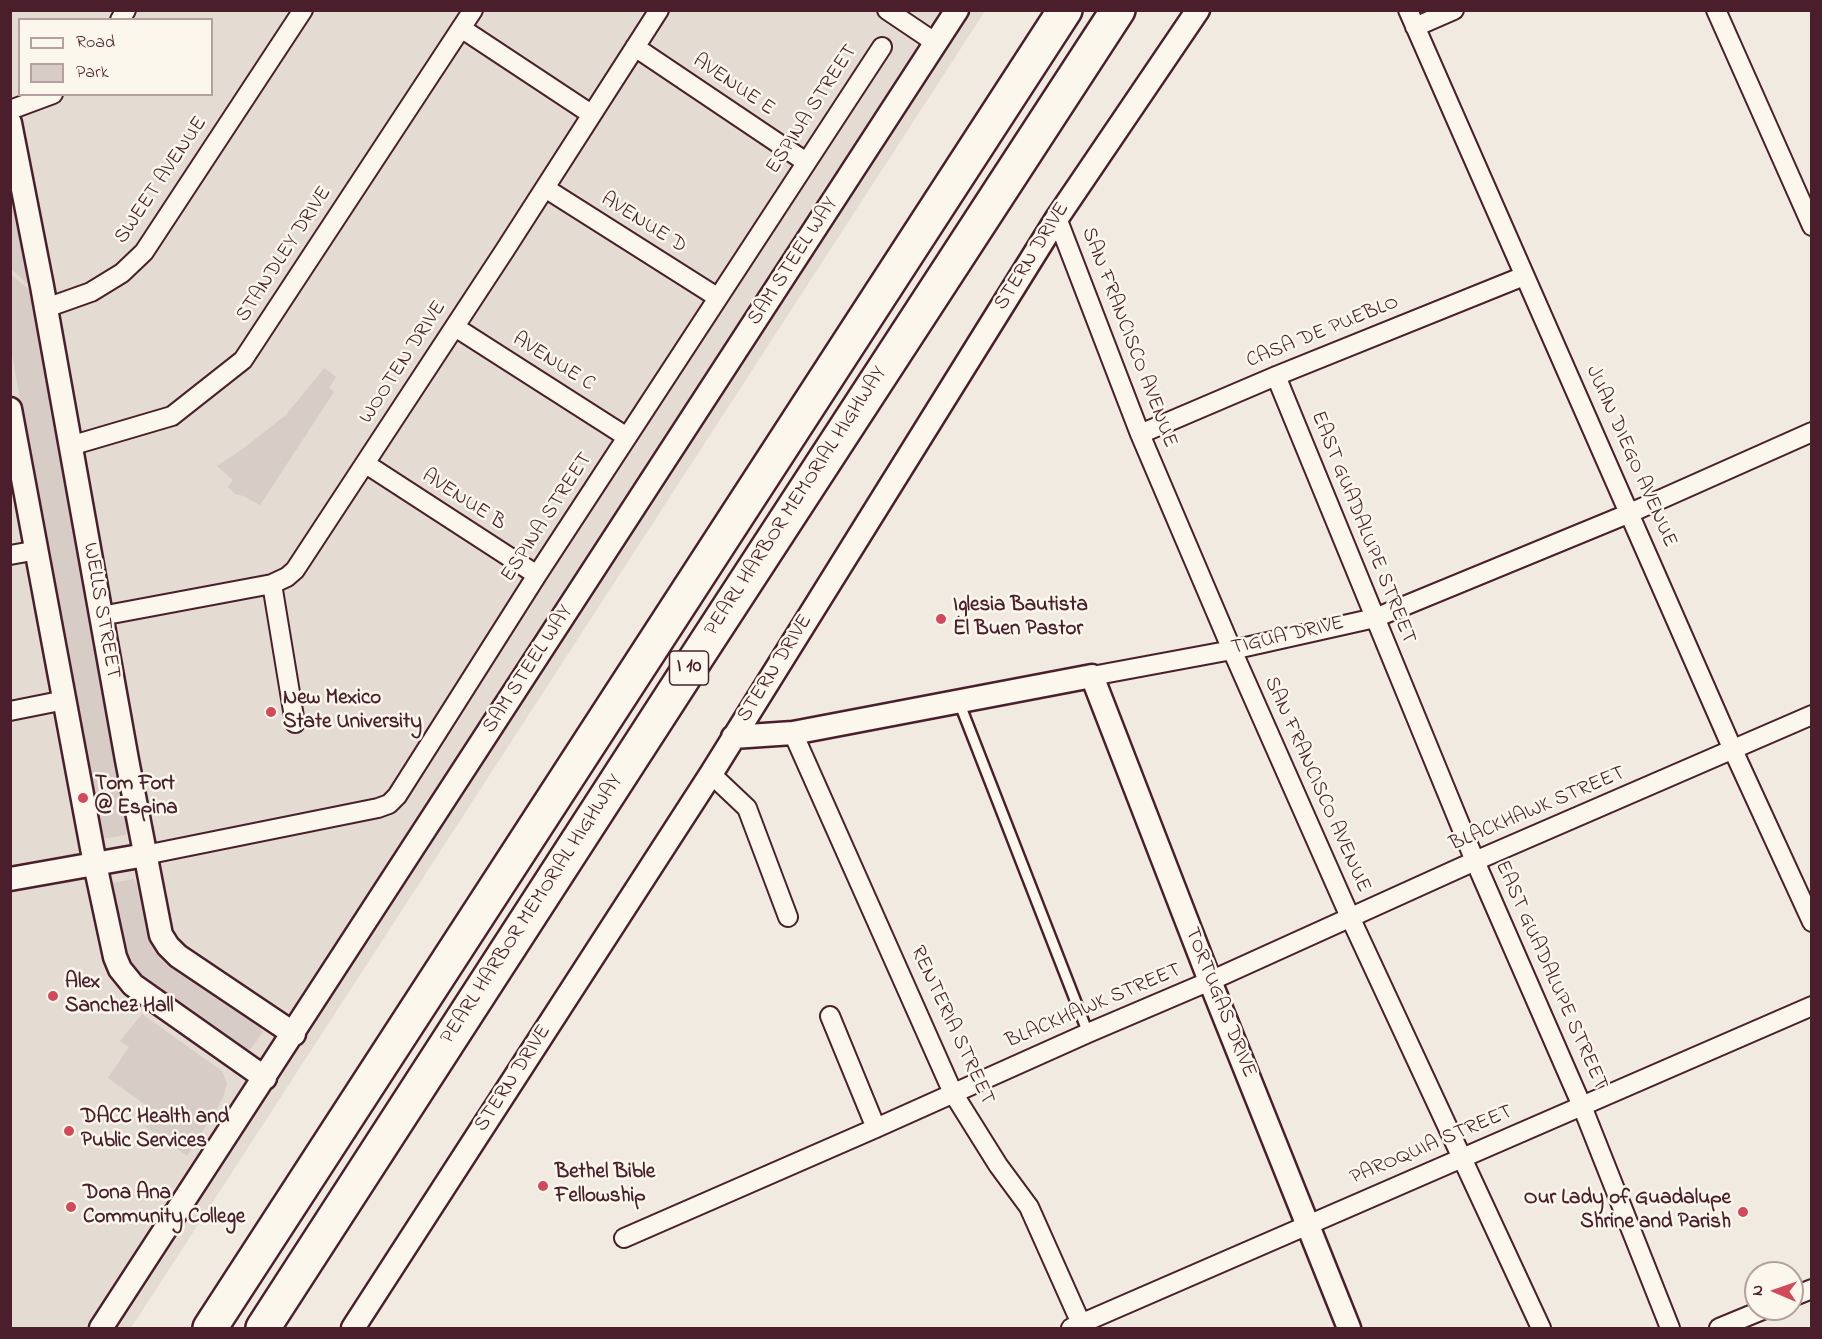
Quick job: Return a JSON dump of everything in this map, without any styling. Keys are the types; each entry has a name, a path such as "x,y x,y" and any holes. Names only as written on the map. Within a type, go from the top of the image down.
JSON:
{"highway":[{"name":"PEARL HARBOR MEMORIAL HIGHWAY","path":"210,1329 1065,10"},
{"name":"PEARL HARBOR MEMORIAL HIGHWAY","path":"263,1329 682,678 1118,10"}],"street":[{"name":"SWEET AVENUE","path":"46,308 91,292 122,273 144,252 303,10"},
{"name":"STANDLEY DRIVE","path":"70,446 172,416 243,360 473,10"},
{"name":"WOOTEN DRIVE","path":"101,616 272,584 288,577 295,570 659,10"},
{"path":"887,10 936,43"},
{"name":"SAM STEEL WAY","path":"101,1329 957,10"},
{"name":"STERN DRIVE","path":"353,1329 711,774 1057,218 1198,10"},
{"path":"1412,19 1454,10"},
{"path":"1716,10 1812,226"},
{"name":"JUAN DIEGO AVENUE","path":"1412,19 1733,750 1812,922"},
{"path":"461,28 591,114"},
{"name":"AVENUE E","path":"635,47 806,162"},
{"name":"ESPINA STREET","path":"145,855 378,808 389,804 397,796 717,297 882,47"},
{"path":"10,110 48,96"},
{"name":"WELLS STREET","path":"10,123 161,935 178,956 294,1034"},
{"name":"AVENUE D","path":"545,188 717,297"},
{"name":"SAN FRANCISCO AVENUE","path":"1057,218 1140,434 1232,650 1350,917 1541,1329"},
{"name":"CASA DE PUEBLO","path":"1140,434 1276,376 1524,276"},
{"name":"AVENUE C","path":"454,327 627,437"},
{"name":"EAST GUADALUPE STREET","path":"1276,376 1475,861 1582,1106 1670,1329"},
{"path":"10,409 95,864 115,957 125,976 141,992 265,1078"},
{"name":"TIGUA DRIVE","path":"734,737 793,733 1232,650 1375,618 1630,513 1812,432"},
{"name":"AVENUE B","path":"366,464 537,575"},
{"path":"10,555 38,550"},
{"path":"272,584 295,723"},
{"name":"TORTUGAS DRIVE","path":"1092,676 1210,981 1349,1329"},
{"path":"10,711 64,700"},
{"name":"BLACKHAWK STREET","path":"624,1238 1210,981 1475,861 1812,715"},
{"name":"RENTERIA STREET","path":"793,733 953,1093 998,1165 1029,1207 1078,1327"},
{"path":"711,774 747,808 788,917"},
{"path":"10,879 145,855"},
{"name":"PAROQUIA STREET","path":"1078,1327 1462,1157 1812,1006"},
{"path":"830,1016 876,1128"},
{"path":"1719,1329 1744,1318"}],"lane":[{"path":"959,702 1088,1033"}],"shaded area":[{"name":"New Mexico State University","path":"10,11 985,11 131,1328 11,1328"}],"green space":[{"path":"11,184 29,285 11,269"},
{"path":"10,274 30,290 128,828 125,835 103,839 99,835 11,349"},
{"path":"324,368 336,377 329,388 334,392 260,505 235,494 228,487 233,480 217,466 286,415"},
{"path":"134,879 139,887 147,931 152,943 167,963 258,1023 263,1032 250,1050 240,1048 140,977 132,968 124,955 110,888 112,883"},
{"path":"142,1014 222,1071 227,1083 223,1098 187,1156 144,1126 154,1111 108,1078 129,1047 120,1041"}],"place":[{"name":"Iglesia Bautista El Buen Pastor","path":"941,619"},
{"name":"New Mexico State University","path":"271,712"},
{"name":"Tom Fort @ Espina","path":"83,798"},
{"name":"Alex Sanchez Hall","path":"53,996"},
{"name":"DACC Health and Public Services","path":"69,1131"},
{"name":"Bethel Bible Fellowship","path":"543,1186"},
{"name":"Dona Ana Community College","path":"71,1207"},
{"name":"Our Lady of Guadalupe Shrine and Parish","path":"1743,1212"}]}
